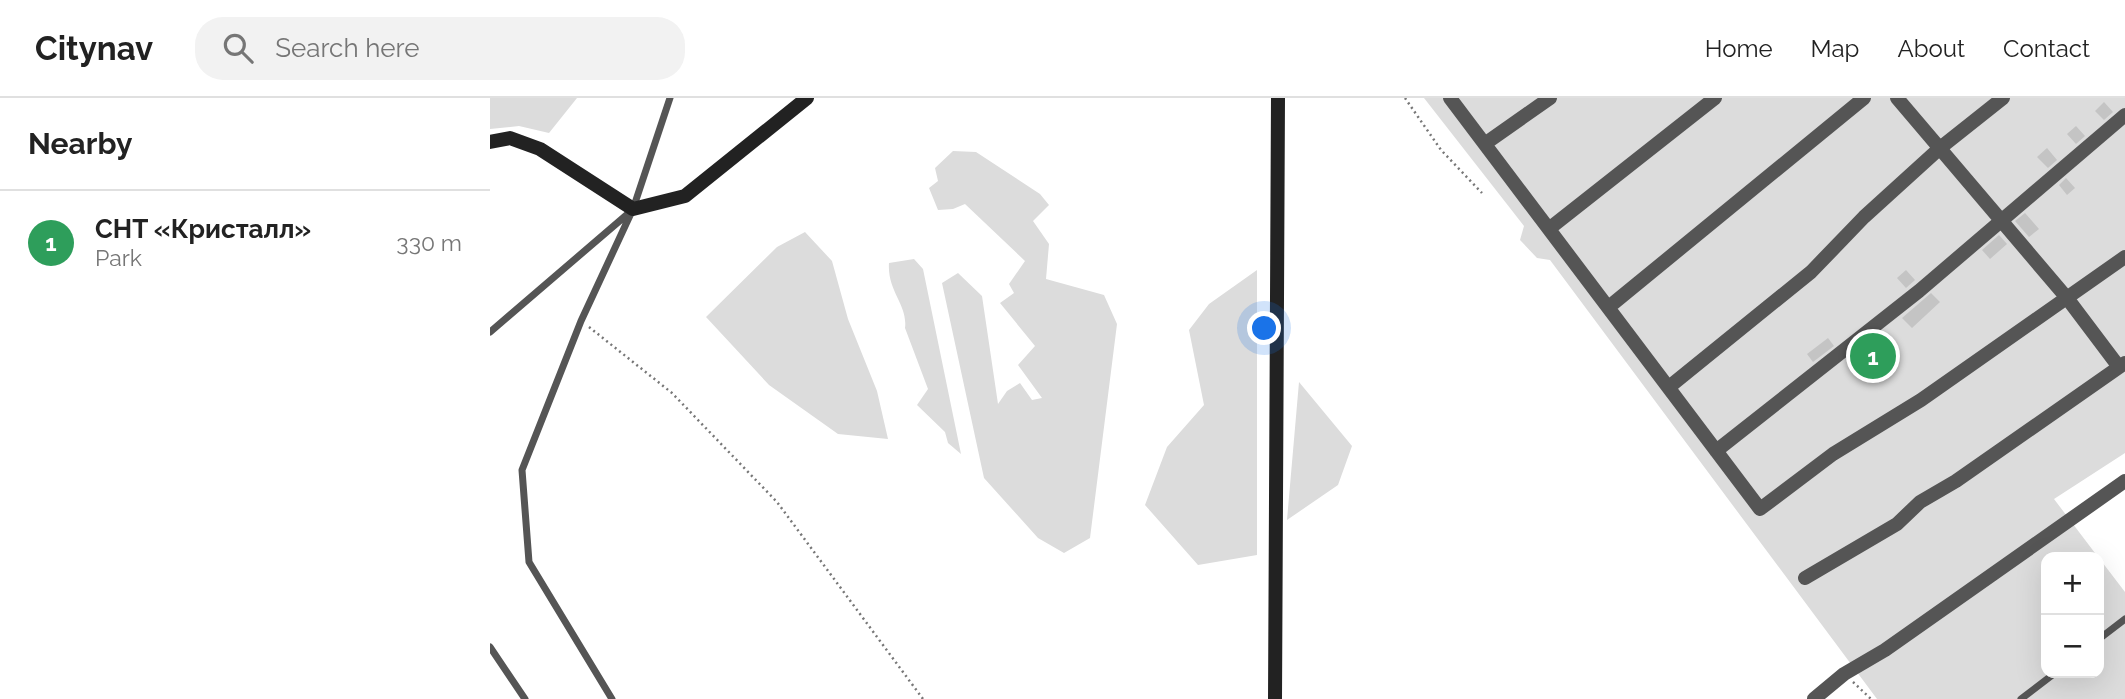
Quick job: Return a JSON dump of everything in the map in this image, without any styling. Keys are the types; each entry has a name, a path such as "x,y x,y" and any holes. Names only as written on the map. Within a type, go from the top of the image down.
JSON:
{"main road":[{"path":"490,142 510,138 540,149 633,209 685,196 807,98"},
{"path":"1275,699 1278,98"}],"street":[{"path":"1450,98 1610,306 1760,509 1833,453 1921,400 2125,257"},
{"path":"1486,143 1550,98"},
{"path":"1550,228 1714,98"},
{"path":"1610,306 1864,98"},
{"path":"1805,578 1897,524 1920,502 1956,481 2122,365 1897,98"},
{"path":"1669,387 1811,272 1864,217 1940,148 2003,98"},
{"path":"1716,451 1919,291 2125,115"},
{"path":"1814,699 1844,674 1896,642 2125,481"}],"lane":[{"path":"612,699 529,562 522,470 581,321 633,209 670,98"},
{"path":"490,332 633,209"},
{"path":"2104,635 2125,619"},
{"path":"490,648 525,699"},
{"path":"2021,699 2048,678"}],"path":[{"path":"1405,98 1441,150 1482,193"},
{"path":"581,321 672,393 777,502 923,699"},
{"path":"1844,674 1871,699"}],"shaded area":[{"path":"490,98 577,98 549,133 519,126 490,129"},
{"path":"1424,98 2125,98 2125,453 2054,499 2094,552 2041,552 2041,678 2104,678 2104,565 2125,592 2125,699 1877,699 1550,260 1537,258 1520,240 1524,226"},
{"path":"953,151 976,152 1040,194 1049,205 1033,221 1049,244 1046,279 1104,295 1117,324 1090,538 1064,553 1038,538 984,478 942,283 958,273 982,296 998,404 1007,391 1020,383 1032,400 1042,398 1018,365 1035,346 1000,303 1014,293 1009,284 1025,261 965,204 953,209 938,210 929,188 938,181 935,168"},
{"path":"805,232 832,261 848,319 877,391 888,439 838,434 769,385 706,317 777,247"},
{"path":"914,259 923,269 961,454 948,443 945,432 917,405 928,389 905,328 903,312 889,273 889,263"},
{"path":"1257,270 1257,555 1198,565 1145,505 1167,447 1204,405 1189,330 1209,304"},
{"path":"1299,382 1352,446 1338,485 1287,520"}],"building":[{"path":"2104,102 2113,112 2104,120 2095,111"},
{"path":"2076,126 2085,136 2076,144 2067,134"},
{"path":"2047,148 2057,160 2048,168 2037,157"},
{"path":"2066,178 2075,188 2067,195 2059,185"},
{"path":"2025,213 2039,229 2029,237 2015,221"},
{"path":"1999,235 2007,244 1990,259 1982,250"},
{"path":"1906,270 1915,280 1906,288 1897,278"},
{"path":"1931,293 1940,302 1912,328 1902,318"},
{"path":"1883,335 1890,345 1880,352 1873,343"},
{"path":"1828,338 1834,346 1813,362 1807,354"}],"place":[{"name":"СНТ «Кристалл»","path":"1873,356"}]}
